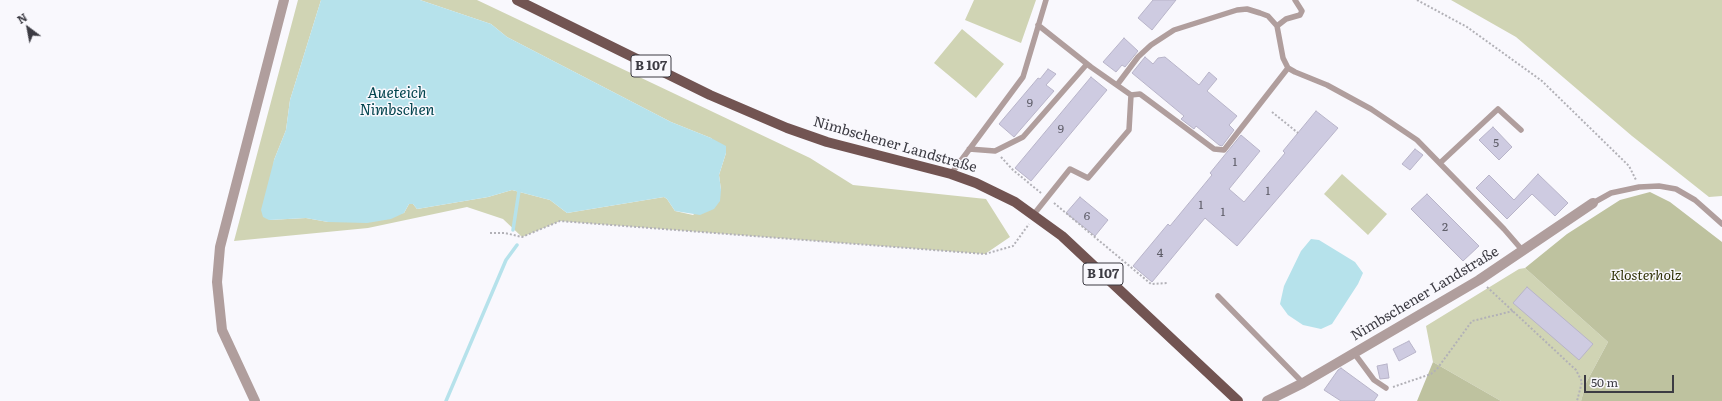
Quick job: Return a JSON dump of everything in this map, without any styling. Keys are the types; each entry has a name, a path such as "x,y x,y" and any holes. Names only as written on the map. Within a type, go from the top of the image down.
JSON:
{"main road":[{"name":"Nimbschener Landstraße","path":"517,0 710,95 787,128 827,142 951,174 976,183 1015,202 1034,214 1062,236 1238,401"}],"street":[{"path":"254,401 222,330 217,282 220,247 284,0"},
{"name":"Nimbschener Landstraße","path":"1267,401 1303,383 1479,280 1523,252 1593,203"}],"lane":[{"path":"951,174 1023,77 1046,0"},
{"path":"1277,26 1286,19 1300,15 1302,11 1295,0"},
{"path":"1117,85 1138,57 1151,45 1174,30 1237,10 1247,9 1268,16 1277,26 1283,58 1288,68 1327,85 1371,109 1417,140 1504,229 1523,252"},
{"path":"1038,25 1087,64 1130,95 1140,94 1214,149 1224,150 1288,68"},
{"path":"969,149 994,151 1023,137 1087,64"},
{"path":"1034,214 1070,169 1088,178 1129,130 1130,95"},
{"path":"1440,163 1498,108 1521,130"},
{"path":"1593,203 1611,193 1639,187 1660,186 1676,189 1695,200 1722,224"},
{"path":"1218,296 1303,383"},
{"path":"1354,353 1374,380 1386,388"}],"path":[{"path":"1417,0 1466,26 1542,81 1629,166 1639,187"},
{"path":"1272,112 1298,133"},
{"path":"994,151 1013,170 1150,284 1167,283"},
{"path":"490,234 505,233 522,237 560,221 985,254 1013,246 1022,235 1034,214"},
{"path":"1479,280 1576,370 1582,382 1577,401"},
{"path":"1386,388 1399,386 1431,374 1437,369 1472,321 1513,311"}],"green space":[{"path":"298,0 321,0 290,100 286,130 274,160 269,220 306,218 328,222 404,213 409,204 413,204 417,209 488,197 512,190 550,200 567,213 664,197 675,211 693,215 721,190 719,175 726,153 711,138 671,122 507,37 491,24 420,0 477,0 810,158 853,185 986,199 1010,237 985,254 560,221 522,237 503,219 467,207 368,228 234,241"},
{"path":"974,0 1036,0 1021,43 965,20"},
{"path":"1451,0 1722,0 1722,196 1709,197 1632,136 1516,37"},
{"path":"962,29 1004,64 976,98 934,63"},
{"path":"1342,174 1387,214 1368,235 1324,194"},
{"name":"Klosterholz","path":"1650,192 1670,202 1722,242 1722,401 1581,401 1586,383 1608,342 1525,268 1567,234 1620,200"},
{"path":"1525,268 1608,342 1586,383 1581,401 1501,401 1433,362 1426,326 1519,269"},
{"path":"1433,362 1501,401 1417,401"}],"water":[{"name":"Aueteich Nimbschen","path":"321,0 420,0 491,24 507,37 671,122 711,138 726,146 726,153 719,175 721,190 720,201 714,209 700,215 675,211 664,197 567,213 550,200 512,190 488,197 417,209 413,204 409,204 404,213 391,219 367,223 328,222 306,218 269,220 263,217 261,210 274,160 286,130 290,100"},
{"path":"1311,239 1319,240 1355,262 1363,273 1358,284 1332,324 1321,329 1303,325 1288,315 1280,304 1284,286 1301,251"}],"building":[{"path":"1153,0 1176,0 1152,30 1138,18"},
{"path":"1124,38 1138,51 1125,67 1122,65 1116,72 1103,62"},
{"path":"1145,57 1153,64 1158,58 1165,57 1199,85 1209,72 1217,79 1207,91 1237,116 1229,125 1234,130 1222,146 1196,126 1194,129 1181,119 1184,116 1132,73"},
{"path":"1048,69 1056,74 1046,85 1054,91 1014,137 999,124 1038,78 1040,79"},
{"path":"1091,77 1107,90 1031,181 1015,168"},
{"path":"1316,111 1338,128 1237,246 1205,218 1152,282 1133,266 1168,224 1170,226 1212,175 1210,173 1241,135 1260,151 1229,189 1244,202 1285,153 1283,151"},
{"path":"1493,127 1512,147 1499,160 1479,140"},
{"path":"1415,149 1423,155 1410,170 1402,164"},
{"path":"1538,174 1568,203 1555,216 1532,194 1507,219 1476,188 1489,175 1514,200"},
{"path":"1427,194 1479,246 1463,261 1411,209"},
{"path":"1080,197 1108,220 1095,236 1066,213"},
{"path":"1527,287 1593,344 1579,360 1513,303"},
{"path":"1409,341 1416,352 1399,361 1393,349"},
{"path":"1387,364 1389,378 1380,379 1377,366"},
{"path":"1341,368 1378,395 1374,401 1341,401 1324,390"}],"waterway":[{"path":"513,230 519,191"},
{"path":"446,401 506,260 517,245"}]}
